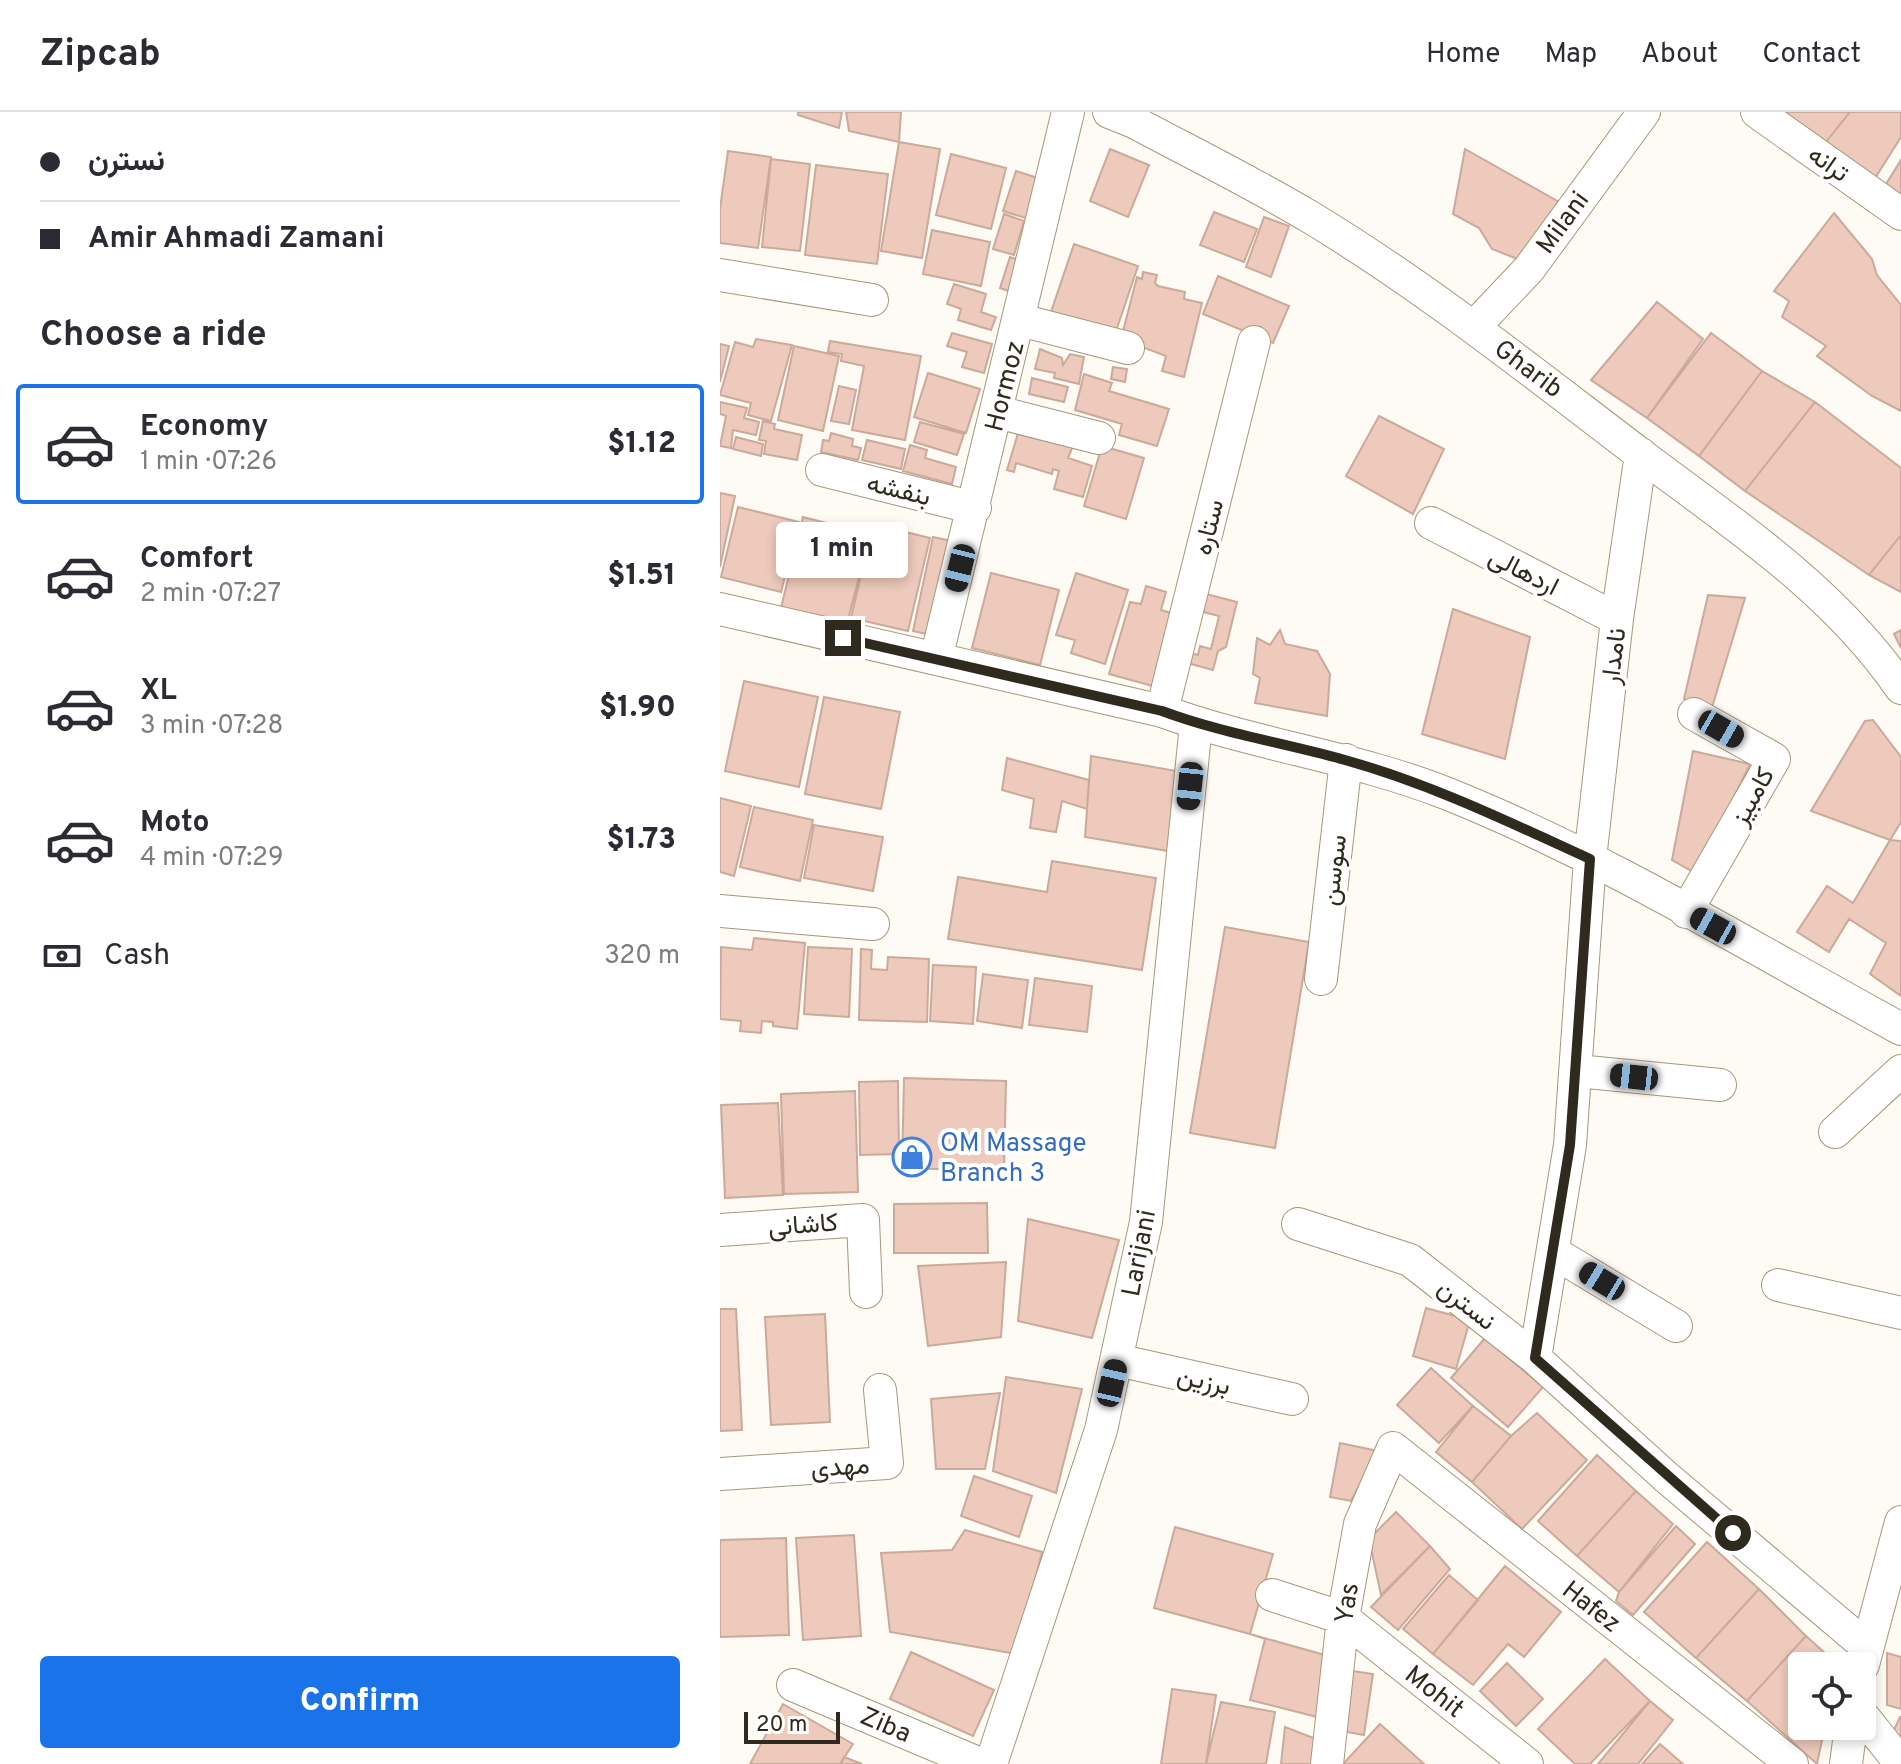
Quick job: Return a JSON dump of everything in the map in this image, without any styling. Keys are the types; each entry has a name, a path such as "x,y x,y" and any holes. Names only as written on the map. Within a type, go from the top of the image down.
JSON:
{"street":[{"name":"Hormoz","path":"936,659 975,508 1068,112"},
{"name":"Milani","path":"1474,327 1529,269 1644,112"},
{"name":"ترانه","path":"1757,112 1901,214"},
{"name":"Gharib","path":"1126,115 1309,217 1474,327 1750,535 1823,595 1881,658 1901,688"},
{"path":"720,275 872,300"},
{"path":"1020,320 1128,348"},
{"name":"ستاره","path":"1162,711 1254,342"},
{"path":"997,412 1099,438"},
{"name":"نامدار","path":"1535,1358 1570,1145 1590,859 1617,619 1641,454"},
{"name":"بنفشه","path":"822,470 975,508"},
{"name":"اردهالی","path":"1431,523 1617,619"},
{"path":"720,609 1162,711 1196,724 1346,760 1447,794 1590,859 1901,1029"},
{"name":"کامبیز","path":"1686,912 1774,759 1694,714"},
{"name":"Larijani","path":"991,1764 1101,1430 1146,1222 1196,724"},
{"name":"سوسن","path":"1321,979 1346,760"},
{"path":"720,911 873,924"},
{"path":"1577,1071 1720,1085"},
{"path":"1835,1132 1901,1071"},
{"name":"کاشانی","path":"720,1230 863,1220 866,1292"},
{"name":"نسترن","path":"1298,1224 1410,1260 1535,1358 1858,1652"},
{"path":"1553,1252 1676,1326"},
{"path":"1778,1285 1901,1313"},
{"name":"برزین","path":"1117,1360 1292,1399"},
{"name":"مهدی","path":"720,1474 887,1463 880,1390"},
{"name":"Yas","path":"1327,1764 1343,1618 1360,1524 1393,1448"},
{"name":"Hafez","path":"1393,1448 1792,1764"},
{"path":"1865,1652 1901,1522"},
{"path":"1272,1595 1343,1618"},
{"name":"Mohit","path":"1343,1618 1527,1764"},
{"name":"Ziba","path":"793,1685 980,1764"},
{"path":"1876,1733 1901,1764"},
{"path":"1846,1764 1849,1740"}],"building":[{"path":"798,112 842,112 839,128 798,115"},
{"path":"846,112 901,112 899,142 849,131"},
{"path":"1774,112 1850,112 1822,147"},
{"path":"1850,112 1901,112 1901,137 1872,183 1822,147"},
{"path":"899,142 940,149 922,258 881,251"},
{"path":"1110,149 1149,165 1128,217 1090,201"},
{"path":"1465,149 1568,207 1525,262 1492,249 1479,228 1453,214"},
{"path":"728,151 771,157 758,248 720,243 720,209"},
{"path":"951,154 1006,168 991,229 936,215"},
{"path":"771,159 810,164 800,251 762,247"},
{"path":"1901,160 1901,197 1886,184"},
{"path":"816,165 888,174 877,264 805,255"},
{"path":"1016,171 1047,181 1035,300 1000,288 1010,257 1016,259 1029,219 1003,211"},
{"path":"1214,212 1257,229 1244,262 1200,245"},
{"path":"1834,213 1872,259 1877,275 1901,305 1901,411 1872,396 1817,356 1826,346 1782,317 1789,301 1774,291"},
{"path":"1004,214 1024,221 1014,255 993,249"},
{"path":"1264,217 1289,226 1271,277 1246,267"},
{"path":"932,230 990,242 981,286 923,274"},
{"path":"1074,244 1138,266 1115,334 1051,312"},
{"path":"1143,272 1157,275 1155,283 1158,286 1185,292 1184,299 1202,303 1184,377 1162,371 1166,356 1121,339 1137,277 1142,279"},
{"path":"1218,276 1289,306 1273,343 1203,314"},
{"path":"954,284 986,294 981,312 996,317 991,330 958,320 961,309 947,304"},
{"path":"1657,302 1703,339 1647,418 1591,380"},
{"path":"952,333 992,344 984,373 962,367 967,352 947,346"},
{"path":"1711,333 1762,371 1699,456 1647,418"},
{"path":"756,339 792,345 771,421 748,415 751,403 720,395 735,342 753,347"},
{"path":"830,341 921,356 905,440 852,430 864,366 841,361 842,354 828,352"},
{"path":"720,344 729,346 720,382"},
{"path":"794,346 839,356 823,431 778,420"},
{"path":"1040,349 1062,358 1063,365 1070,354 1084,357 1079,384 1054,378 1055,373 1035,369"},
{"path":"1113,367 1127,369 1125,382 1111,379"},
{"path":"1762,371 1815,402 1745,491 1699,456"},
{"path":"928,373 980,389 966,433 914,417"},
{"path":"1084,374 1112,383 1109,391 1169,409 1157,446 1119,435 1122,424 1075,410"},
{"path":"1032,378 1068,387 1064,402 1029,394"},
{"path":"839,386 856,390 849,424 831,421"},
{"path":"720,402 747,408 744,418 759,422 756,435 733,430 731,448 720,446 726,416 720,414"},
{"path":"1815,402 1901,468 1901,535 1869,575 1745,491"},
{"path":"1379,416 1444,449 1413,514 1346,476"},
{"path":"763,421 775,424 774,429 802,435 797,460 764,454 766,441 759,440"},
{"path":"920,422 964,434 957,455 914,442"},
{"path":"1021,423 1075,441 1068,458 1092,466 1083,497 1054,489 1059,471 1053,469 1052,474 1016,463 1014,472 1007,470"},
{"path":"831,433 853,439 852,446 861,448 858,460 821,452 823,440 829,441"},
{"path":"736,437 763,444 761,456 733,449"},
{"path":"867,440 905,449 901,469 862,460"},
{"path":"910,445 927,450 925,458 956,467 952,484 903,471"},
{"path":"1102,446 1144,458 1126,519 1084,506"},
{"path":"720,493 735,496 720,567"},
{"path":"738,507 799,522 781,592 721,577"},
{"path":"803,517 870,534 847,624 781,608"},
{"path":"873,524 930,538 908,631 851,618"},
{"path":"1901,535 1901,592 1869,575"},
{"path":"933,537 970,545 949,639 913,631"},
{"path":"991,573 1059,590 1040,665 972,648"},
{"path":"1076,573 1128,590 1105,664 1071,653 1075,640 1056,635"},
{"path":"1146,586 1166,592 1161,610 1181,616 1160,688 1109,674 1130,602 1141,604"},
{"path":"1187,589 1237,602 1226,647 1218,651 1213,670 1180,661 1182,651 1198,655 1200,646 1211,649 1219,616 1183,607"},
{"path":"1708,595 1745,598 1711,711 1684,699"},
{"path":"1453,609 1530,637 1505,759 1422,734"},
{"path":"1280,630 1285,644 1317,651 1330,674 1327,716 1255,703 1260,678 1253,674 1257,638 1270,645"},
{"path":"1901,630 1901,648 1894,634"},
{"path":"744,681 818,697 799,787 725,771"},
{"path":"824,697 900,712 881,809 805,794"},
{"path":"1873,720 1901,757 1901,822 1890,840 1811,811 1865,721"},
{"path":"1693,751 1750,764 1697,874 1672,860"},
{"path":"1091,756 1182,772 1174,852 1085,837"},
{"path":"1007,758 1089,780 1087,809 1062,801 1056,832 1030,828 1034,799 1002,790"},
{"path":"720,798 751,806 734,876 720,872"},
{"path":"754,807 813,820 800,881 740,867"},
{"path":"814,825 883,837 873,891 804,878"},
{"path":"1890,840 1901,841 1901,996 1870,974 1886,943 1849,919 1829,952 1797,932 1827,886 1853,903"},
{"path":"1052,861 1156,878 1142,970 948,939 958,877 1047,892"},
{"path":"1225,927 1309,942 1275,1148 1190,1133"},
{"path":"754,938 805,943 797,1029 773,1026 773,1022 762,1021 761,1033 740,1031 741,1021 720,1019 721,947 752,950"},
{"path":"808,947 852,949 849,1017 804,1014"},
{"path":"861,949 872,950 871,969 887,970 888,957 929,959 927,1022 859,1020"},
{"path":"933,965 976,967 973,1024 930,1021"},
{"path":"983,974 1028,980 1022,1028 977,1021"},
{"path":"1035,978 1092,986 1087,1032 1029,1025"},
{"path":"904,1078 1006,1081 1004,1171 902,1168"},
{"path":"898,1081 899,1154 860,1155 859,1082"},
{"path":"855,1091 858,1192 784,1194 781,1094"},
{"path":"778,1103 783,1195 725,1198 721,1105"},
{"path":"987,1203 988,1253 894,1253 894,1204"},
{"path":"1028,1219 1119,1240 1092,1338 1018,1321"},
{"path":"1006,1262 1001,1337 928,1346 918,1266"},
{"path":"1426,1308 1470,1320 1456,1369 1413,1356"},
{"path":"720,1309 736,1309 742,1430 720,1431"},
{"path":"825,1314 830,1422 771,1425 765,1317"},
{"path":"1485,1338 1543,1387 1508,1427 1451,1378"},
{"path":"1431,1368 1473,1406 1439,1443 1397,1405"},
{"path":"1006,1377 1082,1389 1056,1493 993,1471"},
{"path":"1000,1393 985,1469 936,1469 931,1399"},
{"path":"1473,1406 1511,1436 1472,1482 1436,1452"},
{"path":"1537,1413 1587,1460 1522,1529 1472,1482 1511,1436"},
{"path":"1340,1443 1378,1451 1351,1501 1330,1497"},
{"path":"1597,1455 1636,1491 1577,1556 1538,1521"},
{"path":"974,1476 1032,1496 1019,1537 961,1516"},
{"path":"1636,1491 1673,1524 1619,1592 1577,1556"},
{"path":"1396,1512 1430,1546 1381,1595 1369,1539"},
{"path":"1676,1526 1695,1544 1633,1615 1616,1601 1619,1592"},
{"path":"1175,1527 1273,1554 1250,1634 1154,1608"},
{"path":"965,1530 1042,1552 1017,1654 890,1632 881,1553 952,1550"},
{"path":"854,1535 861,1636 803,1640 796,1538"},
{"path":"786,1538 789,1635 720,1637 720,1540"},
{"path":"1707,1542 1759,1589 1696,1658 1644,1612"},
{"path":"1430,1546 1450,1569 1398,1630 1371,1607"},
{"path":"1505,1566 1561,1612 1524,1657 1508,1644 1473,1685 1433,1654"},
{"path":"1449,1575 1478,1600 1433,1654 1403,1629"},
{"path":"1759,1589 1806,1636 1788,1652 1788,1656 1747,1701 1696,1658"},
{"path":"1250,1634 1332,1657 1317,1717 1250,1700 1265,1639"},
{"path":"1806,1636 1824,1652 1791,1652"},
{"path":"911,1652 994,1690 973,1736 890,1699"},
{"path":"1887,1653 1901,1657 1901,1709 1887,1705"},
{"path":"1788,1656 1788,1738 1747,1701"},
{"path":"1605,1659 1650,1701 1590,1764 1575,1764 1538,1729"},
{"path":"1507,1663 1543,1699 1516,1726 1480,1691"},
{"path":"1346,1670 1373,1674 1364,1735 1336,1730"},
{"path":"1172,1689 1216,1695 1206,1764 1161,1764"},
{"path":"1650,1701 1673,1720 1638,1764 1598,1764"},
{"path":"1221,1702 1275,1712 1266,1764 1206,1764"},
{"path":"783,1704 853,1744 840,1764 750,1764"},
{"path":"1901,1717 1901,1741 1893,1732"},
{"path":"1380,1724 1424,1764 1343,1764"},
{"path":"1285,1727 1321,1741 1320,1764 1281,1764"},
{"path":"1790,1740 1822,1740 1817,1764"},
{"path":"1660,1744 1683,1764 1642,1764"},
{"path":"844,1757 862,1764 841,1764"}],"place":[{"name":"OM Massage Branch 3","path":"912,1157"}],"route":[{"path":"843,638 1162,711 1196,724 1346,760 1447,794 1590,859 1576,1095 1535,1358 1666,1477 1733,1533"}]}
